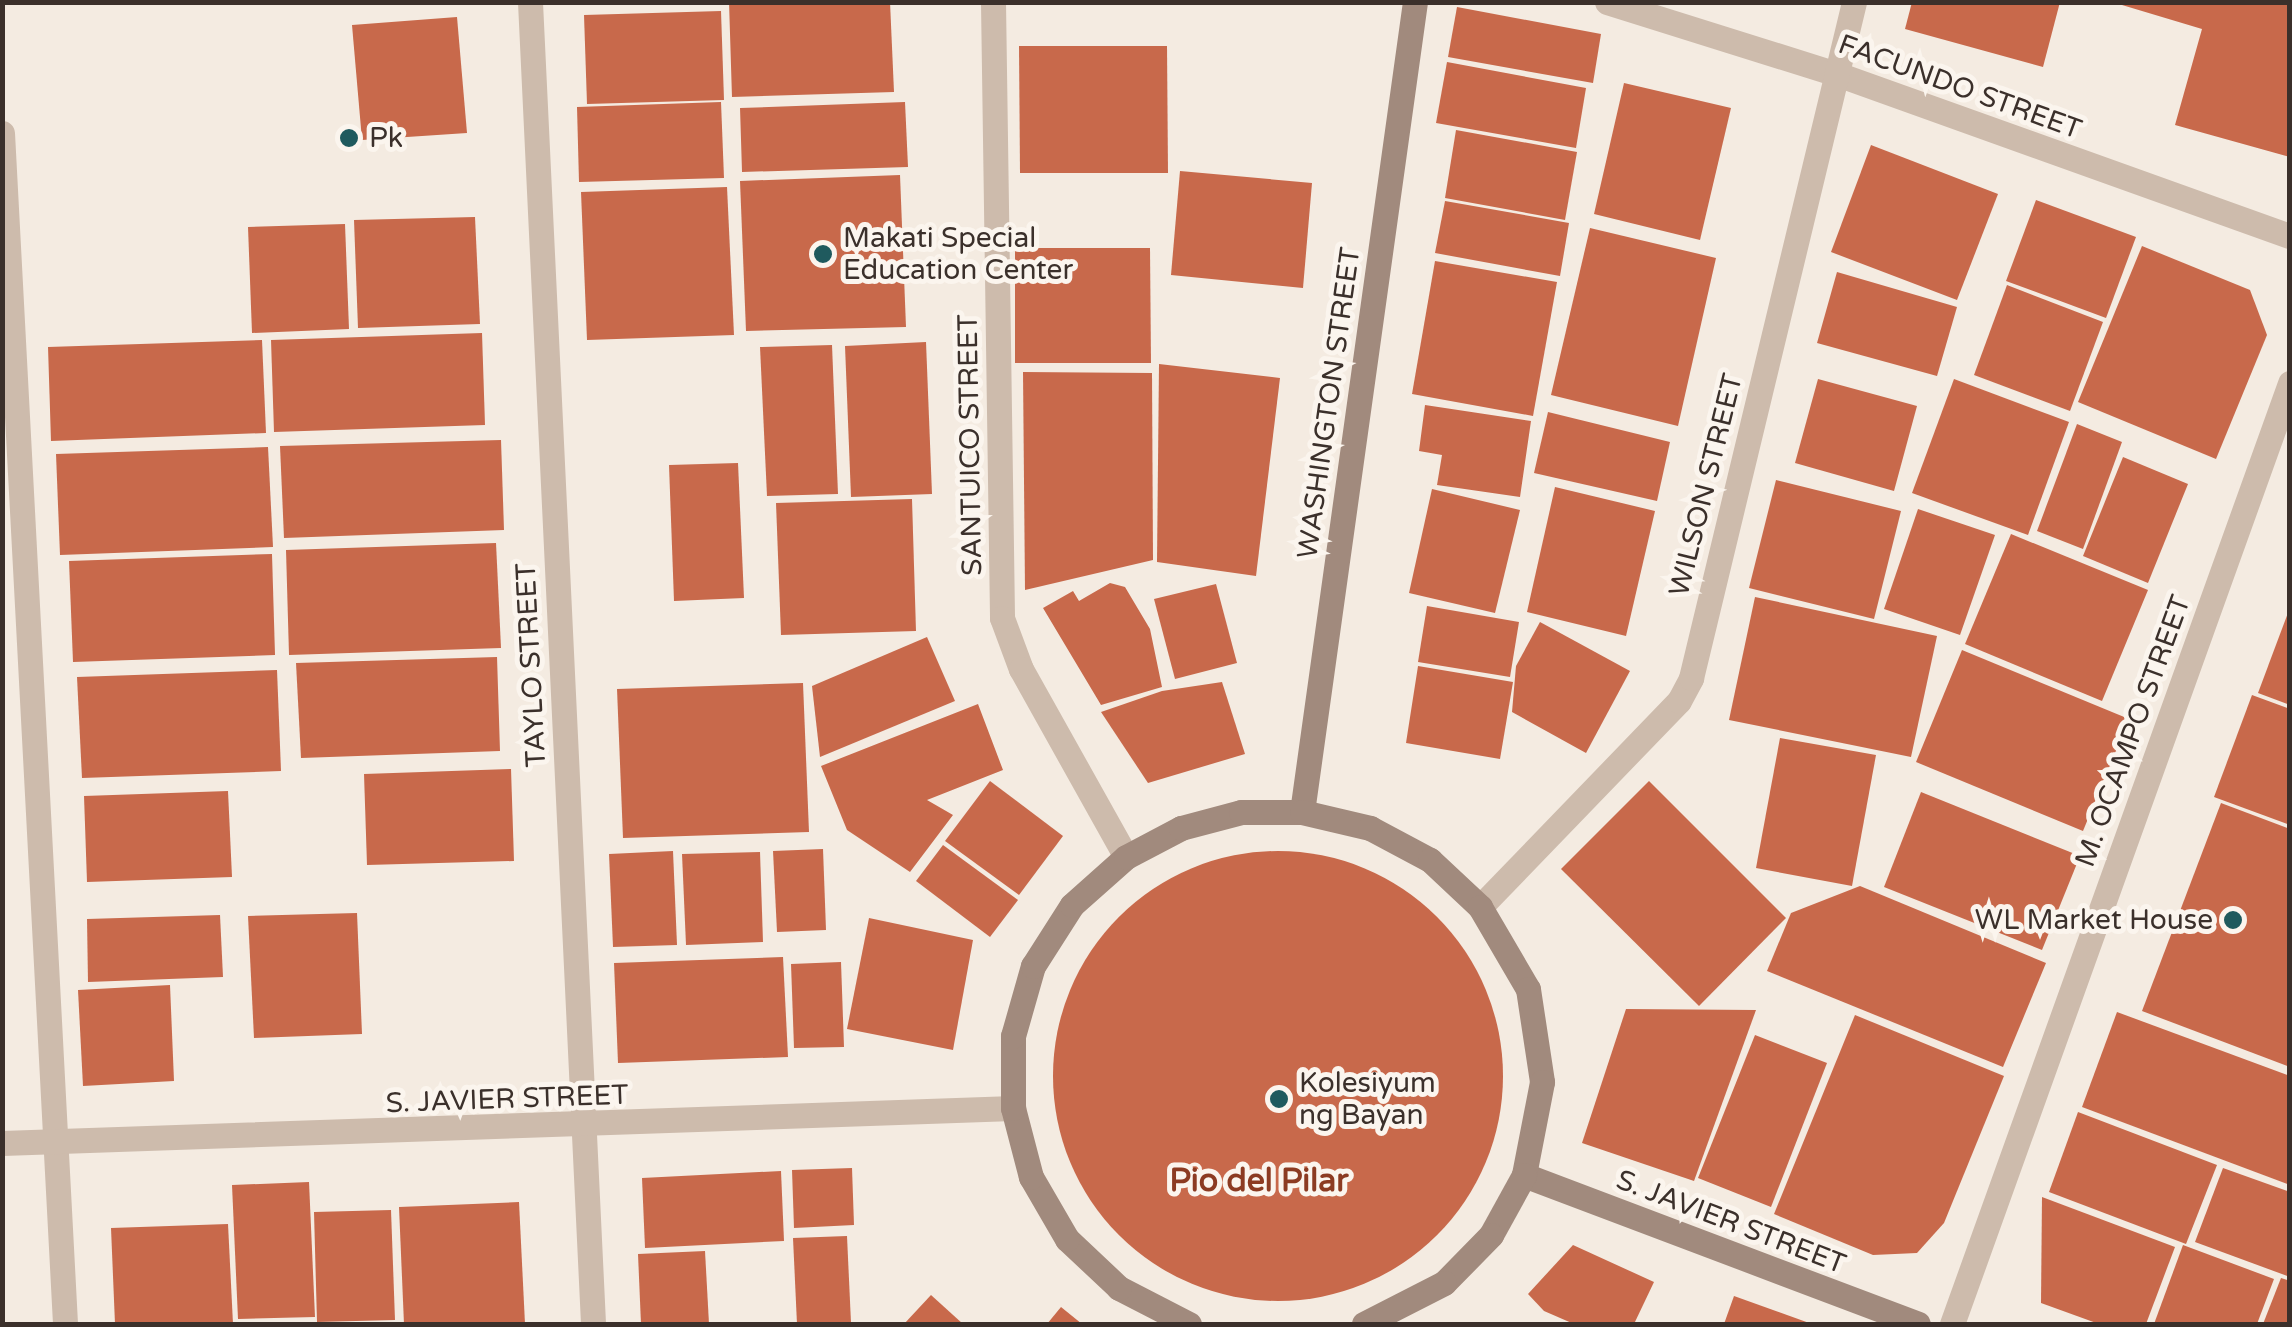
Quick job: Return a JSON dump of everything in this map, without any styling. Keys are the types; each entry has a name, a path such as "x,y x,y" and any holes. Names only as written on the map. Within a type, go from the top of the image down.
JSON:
{"street":[{"name":"TAYLO STREET","path":"530,2 593,1324"},
{"name":"SANTUICO STREET","path":"993,2 1002,618 1021,669 1126,856"},
{"name":"WASHINGTON STREET","path":"1302,812 1415,2"},
{"name":"FACUNDO STREET","path":"1607,2 1837,74 2290,236"},
{"name":"WILSON STREET","path":"1480,907 1679,700 1691,678 1854,2"},
{"path":"2,132 64,1324"},
{"name":"M. OCAMPO STREET","path":"1952,1324 2290,383"},
{"path":"1188,1324 1119,1288 1068,1239 1031,1177 1013,1108 1013,1036 1033,966 1072,905 1126,856 1181,828 1241,812 1302,812 1370,828 1430,860 1480,907 1528,989 1542,1082 1524,1175 1490,1235 1444,1283 1364,1324"},
{"name":"S. JAVIER STREET","path":"2,1143 582,1128 1013,1108"},
{"name":"S. JAVIER STREET","path":"1524,1175 1918,1324"}],"building":[{"path":"729,2 890,2 894,92 732,97"},
{"path":"1912,2 2060,2 2043,67 1905,29"},
{"path":"2112,2 2290,2 2290,157 2175,125 2202,29"},
{"path":"1457,7 1601,34 1593,83 1448,57"},
{"path":"721,11 724,100 587,104 584,15"},
{"path":"457,17 467,133 362,140 352,25"},
{"path":"1019,46 1167,46 1168,173 1020,173"},
{"path":"1447,62 1586,88 1576,148 1436,123"},
{"path":"1624,83 1731,108 1700,240 1594,214"},
{"path":"721,102 724,178 579,182 577,107"},
{"path":"905,102 908,167 742,172 740,108"},
{"path":"1456,130 1577,152 1565,220 1445,198"},
{"path":"1871,145 1998,194 1957,300 1831,252"},
{"path":"1180,171 1312,183 1303,288 1171,275"},
{"name":"Makati Special Education Center","path":"900,175 906,327 746,331 740,181"},
{"path":"727,187 734,335 587,340 581,192"},
{"path":"2036,200 2136,237 2106,318 2006,281"},
{"path":"1445,201 1569,223 1560,276 1435,253"},
{"path":"475,217 480,324 358,328 354,220"},
{"path":"345,224 349,329 252,333 248,227"},
{"path":"1590,228 1716,258 1678,426 1551,395"},
{"path":"2142,246 2250,290 2267,335 2216,459 2078,402"},
{"path":"1015,248 1150,248 1151,363 1015,363"},
{"path":"1435,261 1557,282 1533,416 1412,394"},
{"path":"1837,272 1957,307 1937,376 1817,343"},
{"path":"2007,285 2103,322 2070,411 1974,375"},
{"path":"482,333 485,425 274,432 271,340"},
{"path":"262,340 266,433 51,441 48,347"},
{"path":"926,342 932,494 851,497 845,346"},
{"path":"832,345 838,494 767,496 760,347"},
{"path":"1159,364 1280,378 1256,576 1157,562"},
{"path":"1023,372 1152,373 1153,560 1025,590"},
{"path":"1818,379 1917,406 1894,491 1795,463"},
{"path":"1954,379 2069,422 2028,535 1912,493"},
{"path":"1425,405 1531,421 1520,497 1437,485 1442,455 1419,451"},
{"path":"1548,412 1670,442 1657,501 1534,473"},
{"path":"2077,424 2122,442 2083,549 2037,531"},
{"path":"501,440 504,530 284,538 280,446"},
{"path":"268,447 273,547 60,555 56,454"},
{"path":"2123,457 2188,484 2148,583 2083,556"},
{"path":"738,463 744,598 674,601 669,465"},
{"path":"1776,480 1901,511 1874,619 1749,588"},
{"path":"1555,487 1655,511 1626,636 1527,612"},
{"path":"1432,489 1520,510 1495,613 1409,593"},
{"path":"912,499 916,631 781,635 776,503"},
{"path":"1918,509 1995,535 1960,635 1884,609"},
{"path":"2011,534 2148,590 2102,701 1965,644"},
{"path":"496,543 501,648 289,655 286,550"},
{"path":"272,554 275,655 73,662 69,561"},
{"path":"1110,583 1125,587 1150,629 1162,687 1101,705 1043,608 1073,591 1079,601"},
{"path":"1216,584 1237,663 1175,679 1154,599"},
{"path":"1755,597 1937,636 1911,757 1729,720"},
{"path":"1427,606 1519,622 1510,677 1418,662"},
{"path":"2290,610 2290,705 2258,693"},
{"path":"1540,622 1630,671 1586,753 1512,712 1516,666"},
{"path":"927,637 955,701 820,757 812,686"},
{"path":"1962,650 2129,719 2083,831 1916,762"},
{"path":"497,657 500,751 301,758 296,663"},
{"path":"1418,666 1513,682 1500,759 1406,743"},
{"path":"277,670 281,771 82,778 77,677"},
{"path":"1222,682 1245,754 1148,783 1101,712 1162,691"},
{"path":"803,683 809,832 623,838 617,689"},
{"path":"2252,695 2290,709 2290,825 2214,797"},
{"path":"978,704 1003,770 927,800 953,815 910,872 847,830 821,766"},
{"path":"1780,738 1876,755 1852,886 1756,868"},
{"path":"511,769 514,861 367,865 364,774"},
{"path":"990,781 1063,836 1019,895 945,841"},
{"path":"1649,781 1786,918 1699,1006 1561,869"},
{"path":"228,791 232,877 87,882 84,796"},
{"path":"1921,792 2080,856 2042,950 1884,887"},
{"name":"WL Market House","path":"2221,803 2290,829 2290,1067 2142,1011"},
{"path":"943,845 1018,900 990,937 916,881"},
{"path":"823,849 826,930 777,932 773,851"},
{"path":"673,851 677,945 613,947 609,854"},
{"name":"Kolesiyum ng Bayan","path":"1278,851 1322,855 1364,868 1403,889 1437,917 1465,951 1486,990 1499,1032 1503,1076 1499,1120 1486,1162 1465,1201 1437,1235 1403,1263 1364,1284 1322,1297 1278,1301 1234,1297 1192,1284 1153,1263 1119,1235 1091,1201 1070,1162 1057,1120 1053,1076 1057,1032 1070,990 1091,951 1119,917 1153,889 1192,868 1234,855"},
{"path":"760,852 763,942 686,945 682,854"},
{"path":"1860,886 2046,963 2003,1067 1767,971 1791,913"},
{"path":"357,913 362,1034 254,1038 248,916"},
{"path":"220,915 223,977 88,982 87,919"},
{"path":"869,918 973,940 953,1050 847,1029"},
{"path":"783,957 788,1057 618,1063 614,963"},
{"path":"841,962 844,1047 794,1048 791,964"},
{"path":"170,985 174,1081 83,1086 78,990"},
{"path":"1626,1009 1756,1010 1694,1181 1582,1143"},
{"path":"2117,1012 2290,1076 2290,1185 2082,1107"},
{"path":"1855,1015 2004,1076 1944,1223 1917,1253 1873,1255 1774,1214"},
{"path":"1755,1035 1827,1063 1771,1207 1698,1178"},
{"path":"2078,1112 2217,1165 2186,1244 2049,1192"},
{"path":"852,1168 854,1225 794,1228 792,1170"},
{"path":"2223,1168 2290,1192 2290,1277 2195,1242"},
{"path":"781,1171 784,1241 645,1248 642,1178"},
{"path":"309,1182 315,1317 238,1319 232,1185"},
{"path":"2042,1197 2175,1247 2146,1324 2099,1324 2041,1303"},
{"path":"519,1202 525,1324 404,1324 399,1207"},
{"path":"391,1210 395,1320 317,1322 314,1212"},
{"path":"228,1224 233,1324 115,1324 111,1228"},
{"path":"847,1236 851,1323 797,1324 793,1238"},
{"path":"1573,1245 1654,1282 1634,1324 1574,1324 1544,1311 1528,1294"},
{"path":"2183,1245 2274,1279 2257,1324 2154,1324"},
{"path":"705,1251 709,1324 641,1324 638,1254"},
{"path":"2281,1278 2290,1281 2290,1324 2263,1324"},
{"path":"931,1295 963,1324 904,1324"},
{"path":"1734,1296 1812,1324 1724,1324"},
{"path":"1061,1307 1082,1324 1047,1324"}],"place":[{"name":"Pk","path":"349,138"},
{"name":"Makati Special Education Center","path":"823,254"},
{"name":"WL Market House","path":"2233,920"},
{"name":"Kolesiyum ng Bayan","path":"1279,1099"}],"district":[{"name":"Pio del Pilar","path":"1259,1181"}]}
